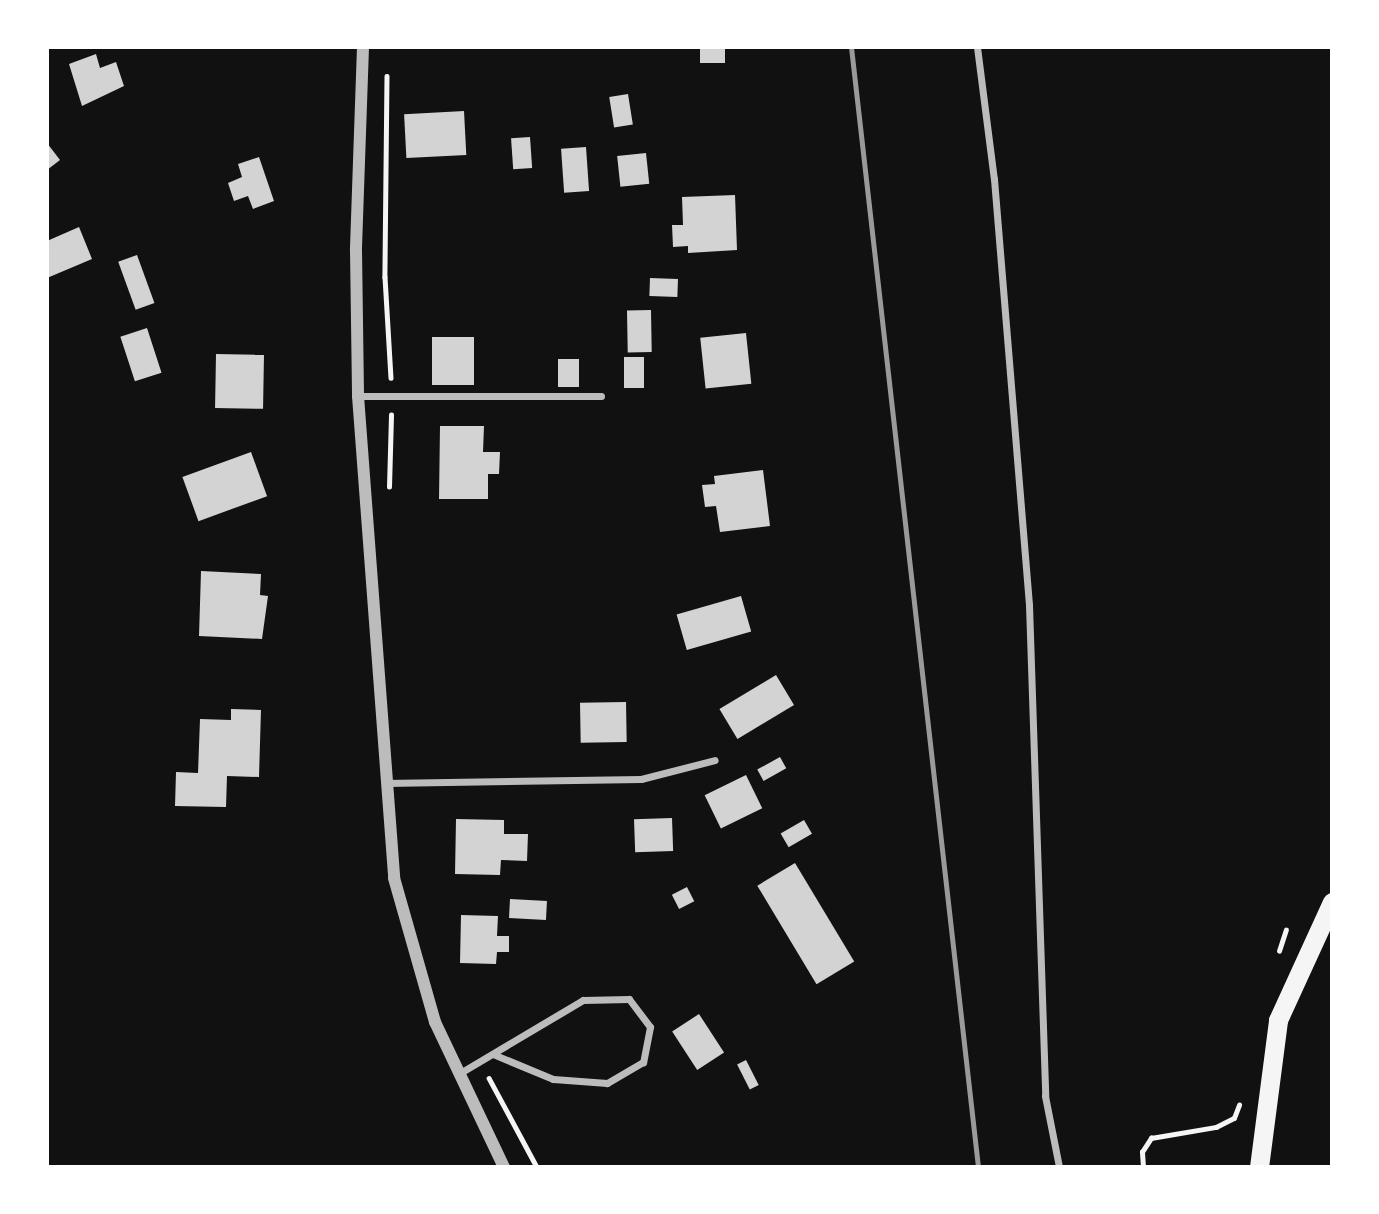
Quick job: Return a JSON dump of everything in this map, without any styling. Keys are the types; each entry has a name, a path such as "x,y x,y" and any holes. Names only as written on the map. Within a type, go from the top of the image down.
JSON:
{"highway":[{"path":"1259,1167 1278,1020 1332,902"}],"street":[{"path":"363,47 356,250 358,396 384,783 394,878 435,1022 504,1167"},
{"path":"977,47 994,179 1029,605 1045,1096 1059,1167"},
{"path":"358,396 601,396"},
{"path":"384,783 641,779 715,760"},
{"path":"460,1073 482,1064 495,1055 583,1000 629,999 650,1027 643,1062 607,1083 553,1079 495,1055"}],"path":[{"path":"387,62 385,277 391,397 389,501"},
{"path":"1275,963 1286,930"},
{"path":"482,1064 537,1167"},
{"path":"1143,1167 1142,1152 1151,1138 1216,1127 1234,1118 1240,1100"}],"building":[{"path":"700,47 725,47 725,63 700,63"},
{"path":"96,54 100,68 116,62 124,86 82,106 69,64"},
{"path":"628,94 633,125 614,128 609,97"},
{"path":"464,111 466,155 406,158 404,114"},
{"path":"530,137 532,168 513,169 511,138"},
{"path":"47,143 60,160 47,170"},
{"path":"586,147 589,191 564,193 561,149"},
{"path":"646,153 649,184 620,187 617,156"},
{"path":"259,157 274,201 253,209 248,196 234,201 228,183 242,177 238,164"},
{"path":"735,195 737,250 688,253 688,246 673,247 672,225 683,225 682,197"},
{"path":"79,227 92,259 47,278 47,241"},
{"path":"137,255 154,303 136,310 118,262"},
{"path":"650,278 678,279 677,297 649,296"},
{"path":"627,310 651,310 652,352 628,352"},
{"path":"147,328 162,373 135,381 120,337"},
{"path":"746,333 751,384 706,389 700,338"},
{"path":"432,337 474,337 474,385 432,385"},
{"path":"216,354 264,355 263,409 215,408"},
{"path":"624,357 644,357 644,388 624,388"},
{"path":"558,359 579,359 579,387 558,387"},
{"path":"440,426 484,426 483,452 500,452 499,474 488,474 488,499 439,499"},
{"path":"251,452 267,496 198,521 182,477"},
{"path":"763,470 770,526 720,532 716,506 705,507 702,485 715,484 714,476"},
{"path":"201,571 261,574 260,595 268,596 262,639 199,636"},
{"path":"741,596 751,632 687,650 677,614"},
{"path":"776,675 794,705 737,739 719,709"},
{"path":"626,702 627,742 581,743 580,703"},
{"path":"231,709 261,710 259,777 227,776 226,807 175,806 176,772 198,773 200,719 231,720"},
{"path":"780,757 786,768 764,781 757,770"},
{"path":"746,775 762,808 721,828 705,795"},
{"path":"672,818 673,851 635,852 634,819"},
{"path":"456,819 504,820 504,834 528,834 527,861 501,860 500,875 455,874"},
{"path":"804,820 812,834 789,847 781,834"},
{"path":"795,863 854,962 817,984 757,886"},
{"path":"687,887 694,901 679,909 672,895"},
{"path":"510,899 547,901 546,920 509,918"},
{"path":"461,915 498,916 497,936 509,936 509,952 497,952 496,964 460,963"},
{"path":"699,1014 724,1053 697,1070 672,1031"},
{"path":"746,1060 759,1085 750,1089 737,1065"}],"railway":[{"path":"851,47 978,1167"}]}
